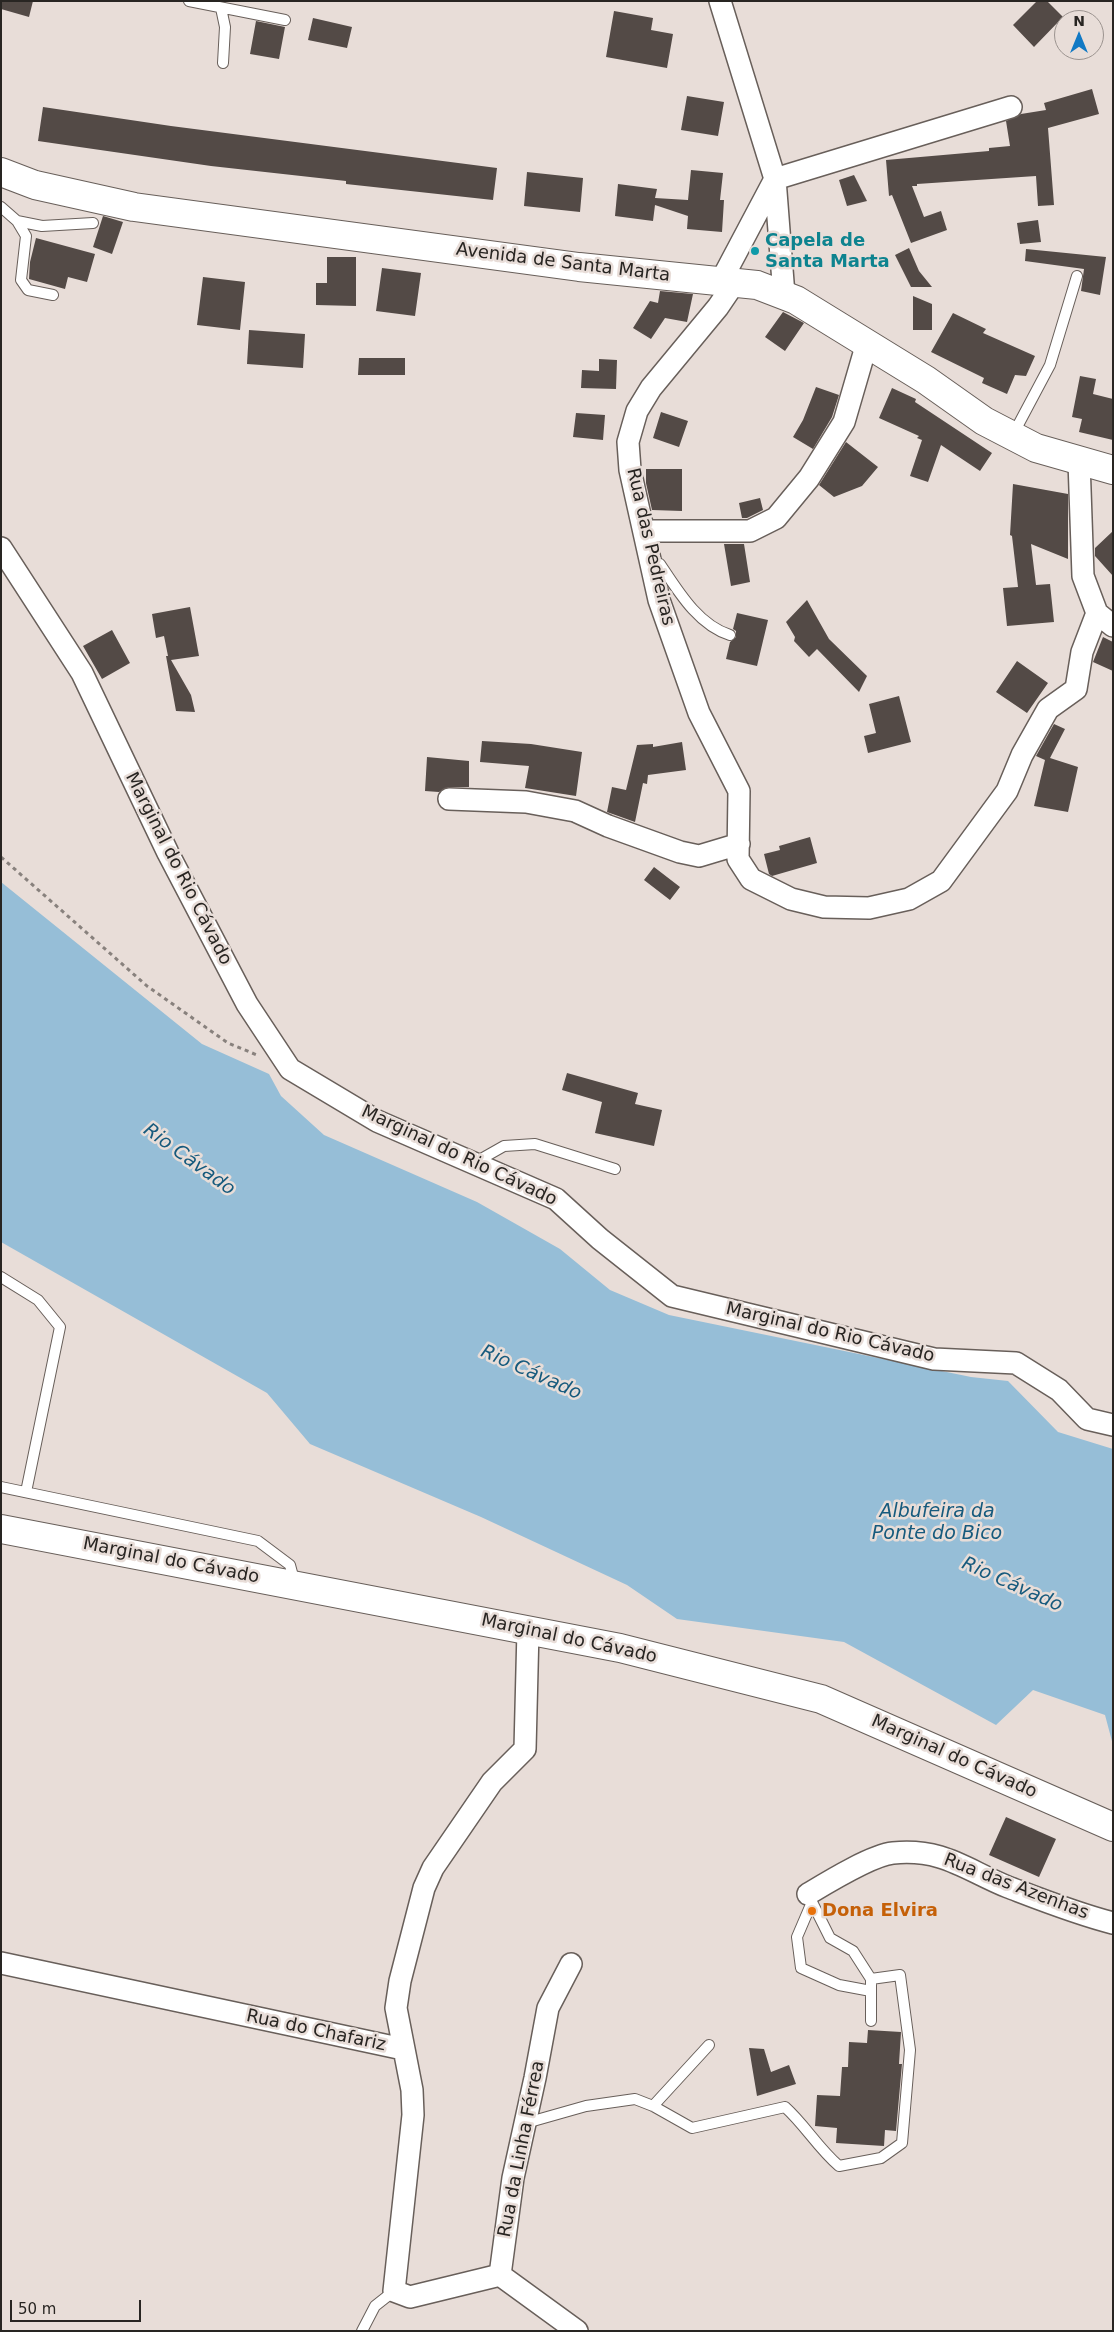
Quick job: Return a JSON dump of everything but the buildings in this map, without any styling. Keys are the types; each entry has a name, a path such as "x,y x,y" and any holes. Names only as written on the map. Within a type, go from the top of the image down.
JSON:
{"street":[{"path":"720,1 775,179 784,295"},
{"path":"775,179 1011,108"},
{"name":"Avenida de Santa Marta","path":"1,172 35,185 134,207 579,267 757,285 796,300 926,380 984,421 1036,448 1113,470"},
{"name":"Rua das Pedreiras","path":"775,179 718,307 651,388 637,411 628,442 630,470 659,600 699,713 739,791 738,859 751,879 791,900 824,907 869,908 909,899 941,881 1007,791 1022,755 1048,709 1076,690 1082,652 1105,619"},
{"path":"644,531 750,531 776,518 809,478 844,422 867,343"},
{"path":"1082,462 1083,576 1105,619"},
{"name":"Marginal do Rio Cávado","path":"1,548 82,673 168,853 247,1004 290,1069 377,1121 556,1199 600,1239 672,1296 934,1359 1016,1362 1060,1390 1087,1419 1113,1426"},
{"path":"449,799 526,802 575,811 608,826 680,852 699,856 738,844"},
{"name":"Marginal do Cávado","path":"1,1529 620,1648 821,1698 1113,1827"},
{"path":"403,2049 396,2008 400,1981 424,1888 433,1868 492,1782 525,1749 528,1630"},
{"name":"Rua das Azenhas","path":"810,1898 854,1868 892,1853 927,1854 950,1859 1007,1886 1090,1917 1113,1923"},
{"name":"Rua do Chafariz","path":"1,1963 403,2049 412,2090 413,2115 394,2291"},
{"name":"Rua da Linha Férrea","path":"500,2275 513,2178 526,2123 548,2008 571,1964"},
{"path":"394,2291 410,2297 500,2275 577,2331"}],"lane":[{"path":"189,1 285,20"},
{"path":"221,8 225,27 223,63"},
{"path":"1,207 17,221 26,236 21,280 28,290 53,295"},
{"path":"17,221 42,226 93,223"},
{"path":"1010,434 1016,429 1050,365 1077,276"},
{"path":"652,567 660,564 703,620 716,631 730,635"},
{"path":"474,1162 504,1146 535,1144 614,1169"},
{"path":"1,1277 38,1300 60,1327 26,1492"},
{"path":"1,1488 258,1541 290,1565 295,1585"},
{"path":"810,1898 830,1938 853,1951 871,1978 871,2021"},
{"path":"810,1898 797,1937 801,1968 839,1985 871,1991"},
{"path":"526,2123 586,2106 635,2099 654,2106 692,2128 785,2107 802,2122 822,2151 839,2166 880,2158 902,2143 910,2050 900,1975 871,1978"},
{"path":"654,2106 709,2045"},
{"path":"362,2331 375,2306 394,2291"}],"path":[{"path":"1,856 147,986 228,1043 290,1069"}],"water":[{"name":"Albufeira da Ponte do Bico","path":"1,882 202,1044 269,1074 281,1096 324,1135 477,1202 560,1249 610,1290 669,1315 971,1377 1008,1381 1058,1432 1113,1449 1113,1745 1105,1715 1033,1690 996,1725 844,1642 677,1619 627,1585 481,1517 310,1444 267,1393 1,1242"}],"place":[{"name":"Capela de Santa Marta","path":"755,251"},
{"name":"Dona Elvira","path":"812,1911"}],"water label":[{"name":"Rio Cávado","path":"189,1160"},
{"name":"Rio Cávado","path":"531,1373"},
{"name":"Rio Cávado","path":"1012,1585"}]}
